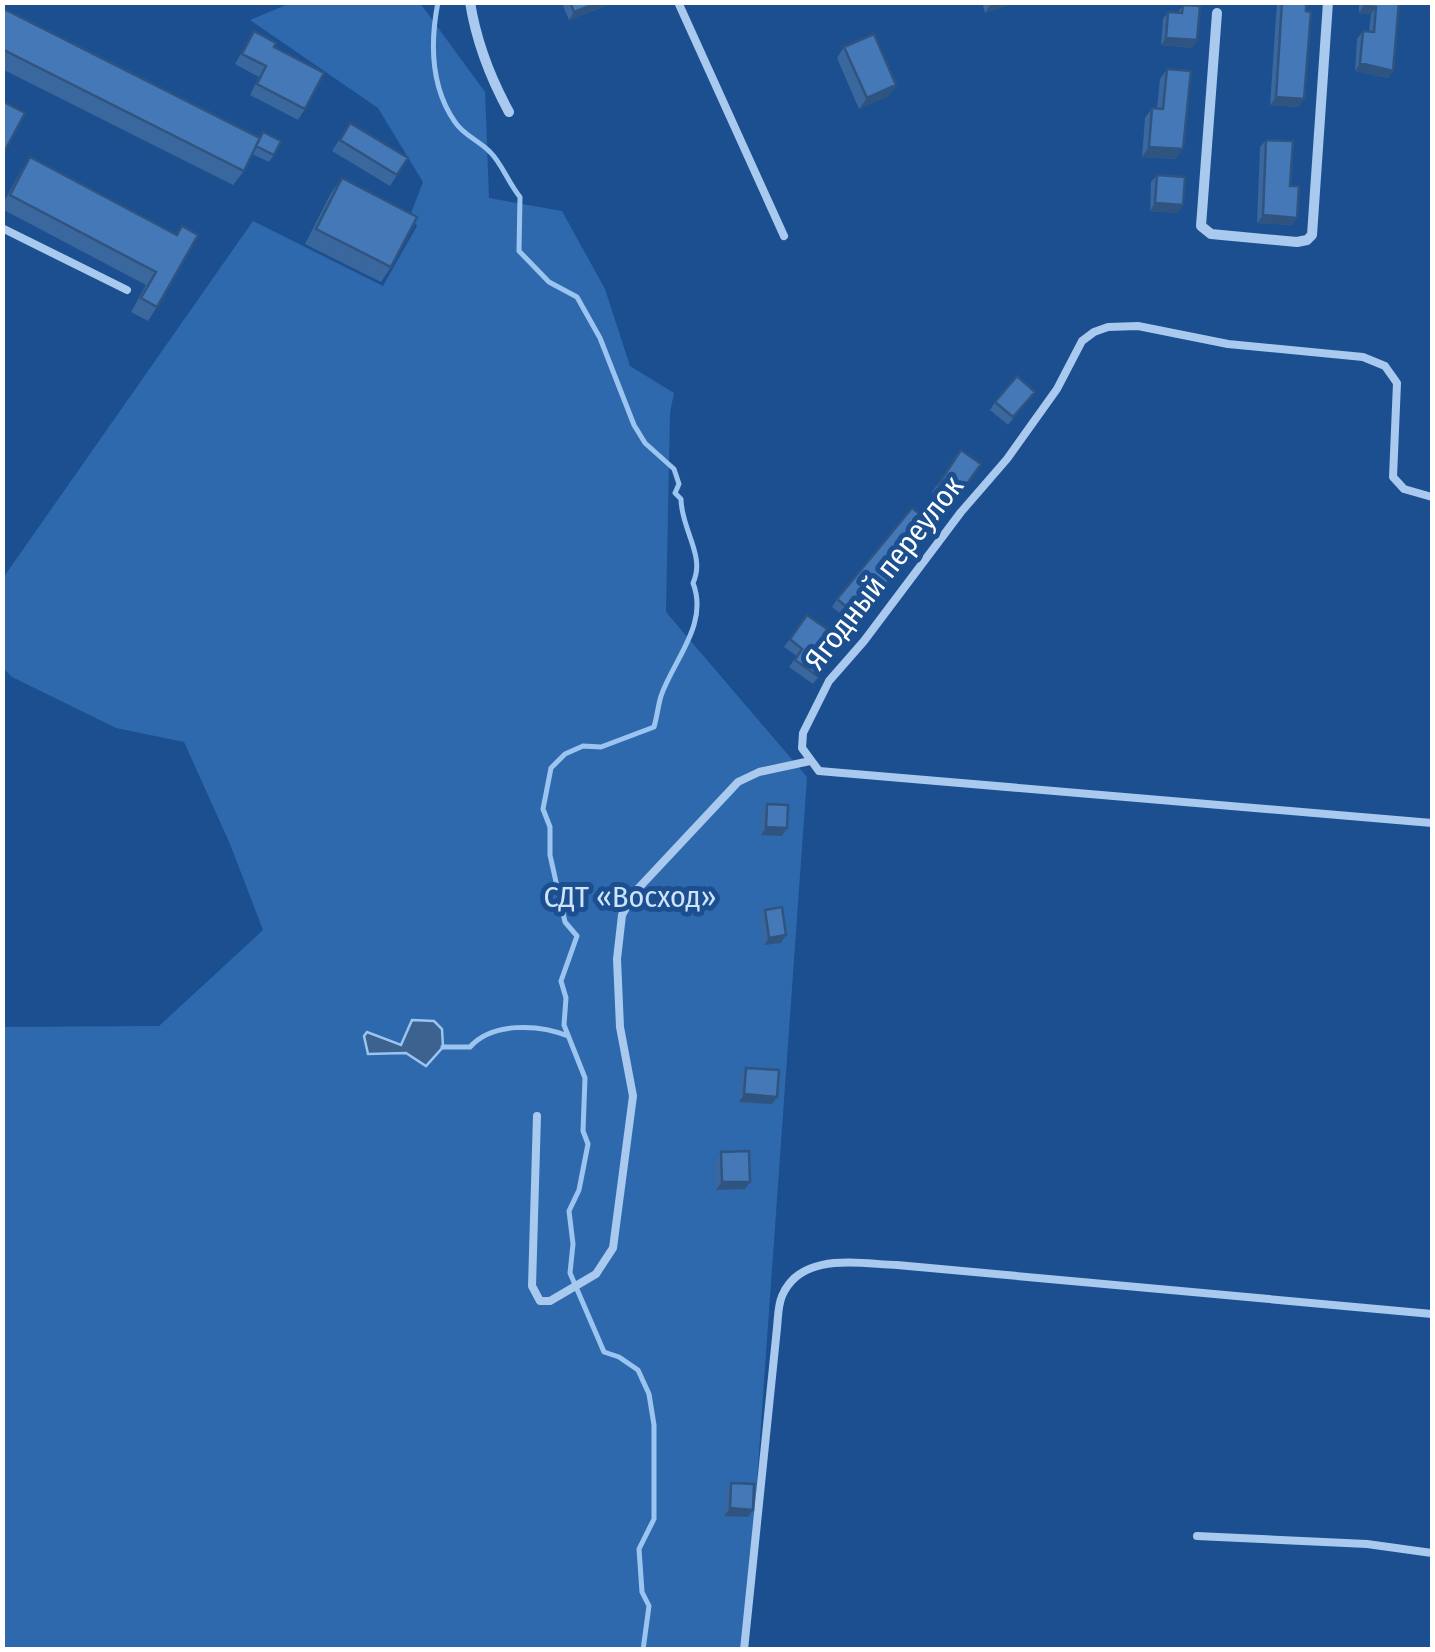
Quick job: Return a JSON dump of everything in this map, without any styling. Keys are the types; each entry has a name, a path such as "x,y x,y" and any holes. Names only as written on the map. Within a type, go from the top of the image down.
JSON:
{"street":[{"path":"470,2 474,26 498,93 509,112"},
{"path":"1217,13 1200,226 1211,234 1297,242 1312,234 1328,2"}],"lane":[{"path":"678,2 784,236"},
{"path":"2,228 127,290"},
{"name":"Ягодный переулок","path":"810,761 802,748 803,732 829,680 1007,459 1058,389 1082,341 1094,332 1108,327 1138,326 1228,344 1363,356 1385,366 1397,383 1393,476 1404,489 1432,496"},
{"path":"537,1116 532,1286 540,1301 550,1301 596,1274 613,1248 633,1096 620,1027 617,960 622,916 634,893 738,782 759,772 810,761 818,772 1432,824"},
{"path":"744,1650 777,1328 782,1296 799,1272 828,1262 897,1265 1432,1314"},
{"path":"1197,1536 1367,1544 1432,1552"}],"green space":[{"name":"СДТ «Восход»","path":"291,3 420,3 485,92 489,198 562,211 605,289 630,366 674,393 670,413 666,612 807,777 745,1649 3,1649 3,1027 159,1026 263,930 184,742 116,728 12,677 3,668 3,578 253,221 383,286 417,226 410,216 423,182 378,108 250,20"}],"shaded area":[{"path":"412,1020 434,1021 442,1029 443,1047 426,1066 406,1053 368,1054 364,1036 367,1032 401,1045"}],"building":[{"path":"570,2 600,2 574,12"},
{"path":"1282,2 1306,2 1306,11 1311,12 1304,99 1276,97"},
{"path":"1364,2 1399,2 1393,71 1360,63 1363,31 1374,32 1376,7 1364,6"},
{"path":"1183,5 1200,6 1197,40 1166,38 1168,12 1182,13"},
{"path":"2,8 260,138 244,171 2,49"},
{"path":"254,31 276,43 274,47 324,73 305,109 257,84 266,66 242,54"},
{"path":"874,34 896,85 867,98 844,47"},
{"path":"1167,69 1191,71 1183,149 1149,147 1152,108 1163,109"},
{"path":"2,101 25,113 2,156"},
{"path":"350,123 408,158 397,175 340,140"},
{"path":"263,132 281,141 274,155 256,146"},
{"path":"1266,140 1293,141 1290,186 1299,186 1297,218 1263,215"},
{"path":"30,157 177,235 182,226 198,235 157,307 141,298 156,272 10,195"},
{"path":"1157,175 1185,177 1183,205 1155,203"},
{"path":"342,178 417,217 391,267 316,229"},
{"path":"1017,376 1035,392 1013,417 995,402"},
{"path":"961,450 981,464 957,498 938,485"},
{"path":"912,508 934,525 859,617 837,599"},
{"path":"807,615 837,636 823,656 830,661 819,677 795,660 802,649 790,639"},
{"path":"767,804 788,805 787,828 766,827"},
{"path":"782,907 786,935 769,938 765,910"},
{"path":"746,1068 779,1070 777,1097 744,1094"},
{"path":"749,1151 750,1182 722,1182 721,1152"},
{"path":"731,1483 754,1484 753,1510 730,1508"}],"waterway":[{"path":"438,2 434,64 447,108 458,127 494,156 520,197 519,251 549,282 577,297 600,338 634,425 645,443 674,469 679,484 675,493 681,499 697,563 693,583 697,613 661,696 654,727 601,747 583,746 565,754 551,768 543,809 550,827 550,855 565,922 577,936 561,981 566,998 564,1025 585,1078 583,1131 588,1144 579,1190 569,1211 573,1244 570,1273 604,1352 638,1370 649,1394 654,1425 654,1519 639,1549 642,1592 649,1606 643,1650"},
{"path":"443,1047 470,1047 503,1029 544,1029 568,1036"}]}
